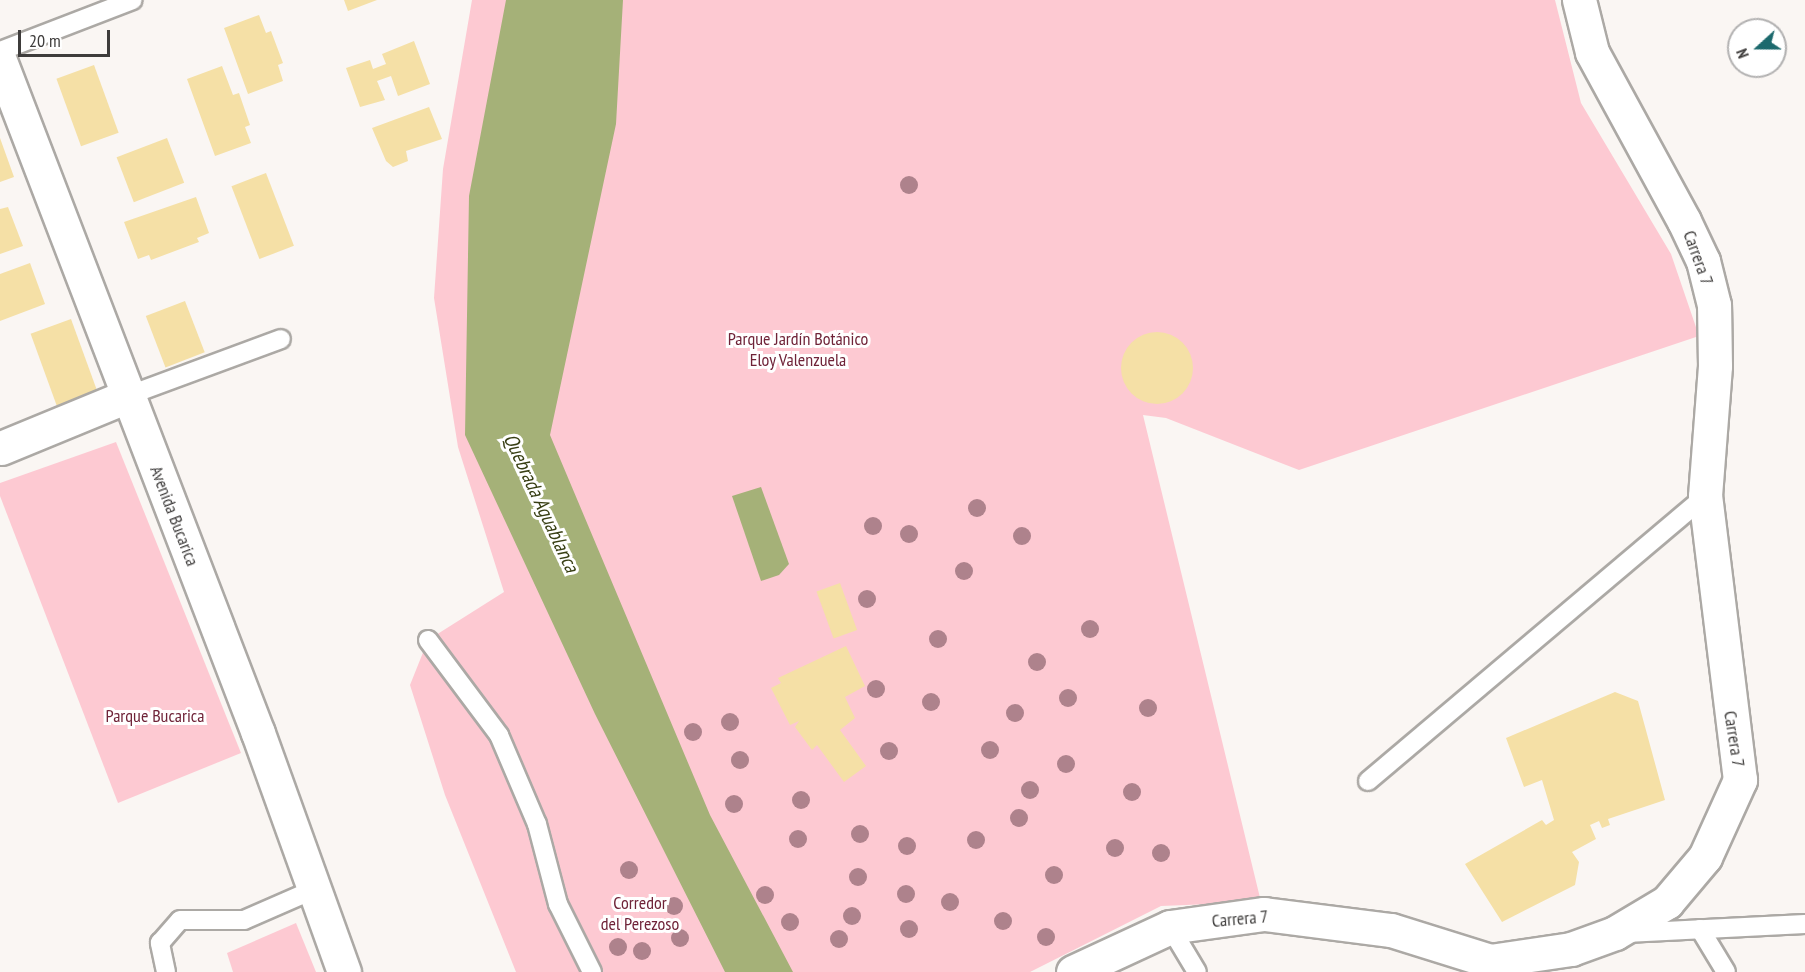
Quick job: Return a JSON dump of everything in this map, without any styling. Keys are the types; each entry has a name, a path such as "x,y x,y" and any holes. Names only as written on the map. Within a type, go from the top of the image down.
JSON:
{"main road":[{"name":"Carrera 7","path":"1073,972 1170,927 1264,914 1391,930 1490,961 1571,949 1615,933 1667,902 1705,857 1740,780 1705,496 1715,366 1714,305 1703,261 1592,52 1579,0"},
{"name":"Avenida Bucarica","path":"0,61 258,734 344,972"},
{"path":"1,448 127,396"}],"lane":[{"path":"0,51 133,0"},
{"path":"127,396 281,339"},
{"path":"1368,781 1705,496"},
{"path":"428,640 499,735 537,824 558,904 592,972"},
{"path":"166,972 160,943 180,920 244,920 313,890"},
{"path":"1615,933 1805,924"},
{"path":"1170,927 1197,972"},
{"path":"1700,929 1725,972"}],"green space":[{"name":"Parque Jardín Botánico Eloy Valenzuela","path":"472,0 1555,0 1581,103 1671,254 1699,336 1299,470 1166,418 1143,415 1261,902 1161,906 1030,972 516,972 445,795 410,685 428,640 504,592 458,447 434,298 443,169"},
{"name":"Parque Bucarica","path":"116,442 241,753 118,803 0,496 0,483"},
{"path":"296,923 316,972 233,972 227,953"}],"water":[{"name":"Quebrada Aguablanca","path":"506,0 623,0 616,124 550,435 710,815 793,972 725,972 595,714 465,435 469,196"},
{"path":"761,487 789,564 779,575 761,581 732,496"}],"building":[{"path":"344,0 377,0 348,11"},
{"path":"259,15 266,33 271,31 283,63 278,65 283,81 248,94 224,28"},
{"path":"414,41 430,84 398,96 391,76 377,81 385,100 360,107 346,68 370,60 373,69 386,64 382,54"},
{"path":"94,65 119,133 81,146 56,79"},
{"path":"222,66 233,95 239,93 250,125 245,127 251,143 215,156 187,79"},
{"path":"429,107 442,139 406,151 408,161 393,167 386,161 372,128"},
{"path":"0,138 14,177 0,182"},
{"path":"167,138 184,183 134,202 117,157"},
{"path":"266,173 294,246 259,259 231,186"},
{"path":"196,197 209,233 197,238 199,242 151,260 149,255 138,259 124,222"},
{"path":"8,207 23,246 0,254 0,209"},
{"path":"30,263 45,304 0,321 0,274"},
{"path":"185,301 205,352 165,367 146,316"},
{"path":"71,319 100,398 59,413 31,334"},
{"path":"1157,332 1177,338 1187,348 1193,368 1187,388 1177,398 1157,404 1137,398 1127,388 1121,368 1127,348 1137,338"},
{"path":"840,583 857,630 834,639 817,592"},
{"path":"846,646 865,686 845,697 855,718 840,730 866,766 844,782 817,745 812,750 795,727 799,721 790,725 771,688 781,683 778,678"},
{"path":"1615,692 1638,701 1665,800 1608,819 1610,825 1602,828 1599,821 1590,825 1596,839 1572,852 1579,862 1575,885 1502,922 1465,864 1542,820 1546,825 1554,820 1542,780 1524,787 1506,738"}],"park label":[{"name":"Corredor del Perezoso","path":"640,914"}]}
